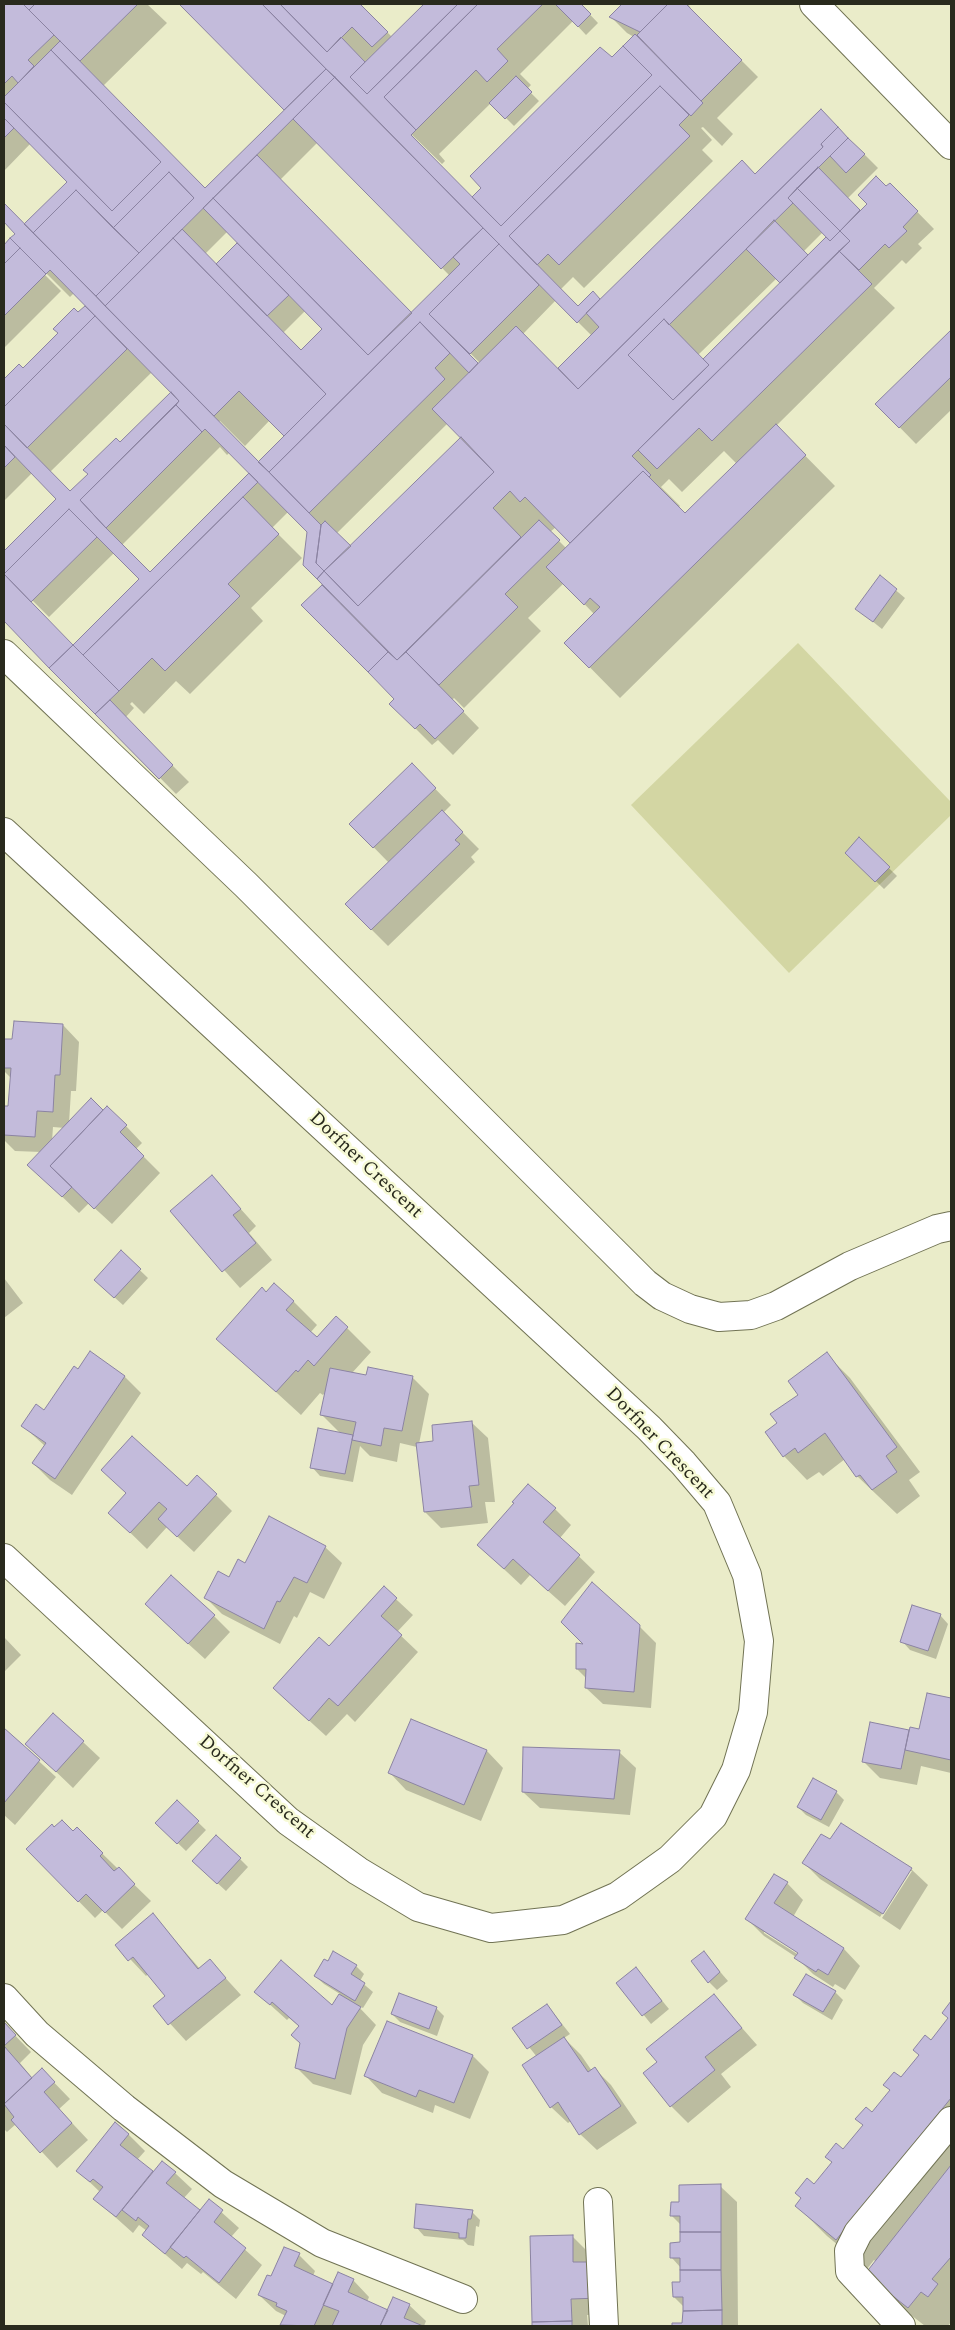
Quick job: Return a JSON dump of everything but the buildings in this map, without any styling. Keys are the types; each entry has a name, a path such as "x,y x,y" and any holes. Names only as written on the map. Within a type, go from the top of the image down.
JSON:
{"street":[{"path":"814,4 951,145"},
{"path":"4,654 246,885 645,1283 662,1296 690,1310 719,1317 751,1315 776,1306 850,1266 937,1229 951,1226"},
{"name":"Dorfner Crescent","path":"4,832 649,1428 683,1463 717,1503 747,1575 760,1641 753,1712 736,1770 713,1816 670,1860 618,1896 563,1920 491,1928 418,1907 358,1871 288,1821 4,1558"},
{"path":"4,1998 37,2034 109,2095 223,2184 322,2244 463,2299"},
{"path":"900,2326 850,2271 849,2252 858,2233 951,2121"},
{"path":"598,2202 604,2326"}],"green space":[{"path":"798,643 951,802 951,815 789,973 631,805"}]}
